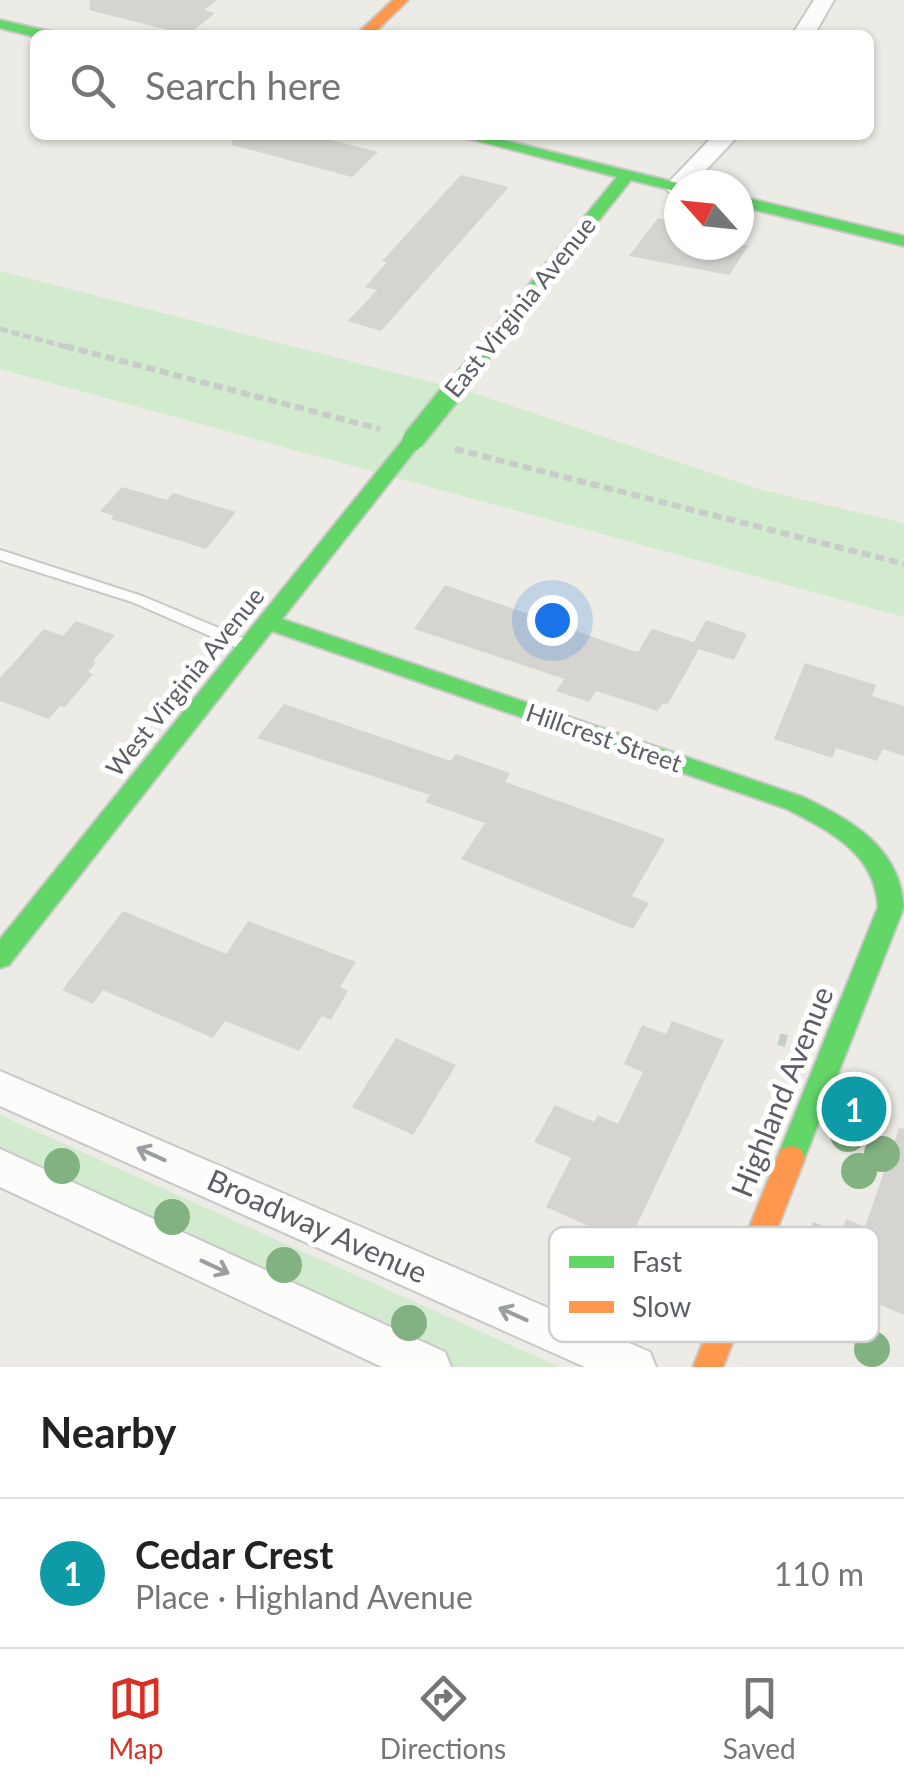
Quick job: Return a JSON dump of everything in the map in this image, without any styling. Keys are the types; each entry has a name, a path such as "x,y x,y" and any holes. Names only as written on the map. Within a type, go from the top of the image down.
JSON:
{"street":[{"path":"369,30 402,0"},
{"path":"806,30 824,0"},
{"path":"0,24 30,31"},
{"path":"483,140 664,183"},
{"path":"694,170 722,140"},
{"name":"East Virginia Avenue","path":"413,440 627,174"},
{"path":"754,206 904,241"},
{"name":"West Virginia Avenue","path":"0,958 413,440"},
{"name":"Hillcrest Street","path":"268,622 796,803 862,842 891,874 899,897"},
{"name":"Highland Avenue","path":"765,1227 899,897"},
{"name":"Broadway Avenue","path":"0,1088 549,1330"},
{"path":"0,1167 429,1367"},
{"name":"Broadway Avenue","path":"577,1342 634,1367"},
{"name":"Highland Avenue","path":"708,1367 718,1342"}],"lane":[{"path":"0,555 137,600 248,647"}],"path":[{"path":"780,1046 786,1032"}],"green space":[{"path":"0,271 470,392 762,490 904,523 904,617 0,369"},
{"path":"0,1115 559,1367 450,1367 0,1160"}],"building":[{"path":"90,0 217,0 204,10 215,13 194,30 168,30 89,10"},
{"path":"232,140 331,140 378,152 352,177 232,145"},
{"path":"461,175 509,187 381,331 348,321 377,290 365,287 387,262 382,261"},
{"path":"658,218 664,220 664,260 739,260 729,275 629,256"},
{"path":"122,487 167,500 173,493 236,512 206,549 111,519 114,516 100,511"},
{"path":"445,585 638,652 652,629 694,642 706,620 747,634 734,660 699,649 668,704 663,703 658,711 596,691 589,702 556,691 564,679 414,629"},
{"path":"76,621 115,635 93,661 96,663 88,672 93,674 65,707 60,706 49,719 0,701 0,678 44,629 63,636"},
{"path":"805,663 876,685 872,696 904,706 904,756 883,749 877,761 836,748 832,758 774,739"},
{"path":"284,704 451,761 456,754 510,773 505,782 665,839 632,896 649,903 633,929 461,859 485,823 425,802 430,795 257,738"},
{"path":"123,911 226,954 248,921 356,962 340,987 348,991 331,1020 322,1016 299,1051 225,1021 213,1038 103,990 93,1004 62,990"},
{"path":"672,1021 724,1040 636,1227 590,1227 546,1207 571,1158 534,1142 555,1105 594,1122 598,1115 618,1124 643,1072 624,1064 642,1025 666,1034"},
{"path":"396,1038 456,1065 413,1135 352,1107"},
{"path":"899,1128 904,1129 904,1315 879,1304 879,1227 865,1227"},
{"path":"846,1219 865,1227 843,1227"}],"traffic: fast":[{"path":"0,24 30,31"},
{"path":"484,140 664,183"},
{"path":"450,394 627,175"},
{"path":"754,205 904,241"},
{"path":"413,440 450,394"},
{"path":"0,958 413,440"},
{"path":"268,622 795,803 846,831 874,855 890,887 891,907 791,1158"}],"traffic: slow":[{"path":"368,30 401,0"},
{"path":"764,1227 791,1158"},
{"path":"708,1367 718,1342"}],"place":[{"name":"Cedar Crest","path":"854,1109"}]}
